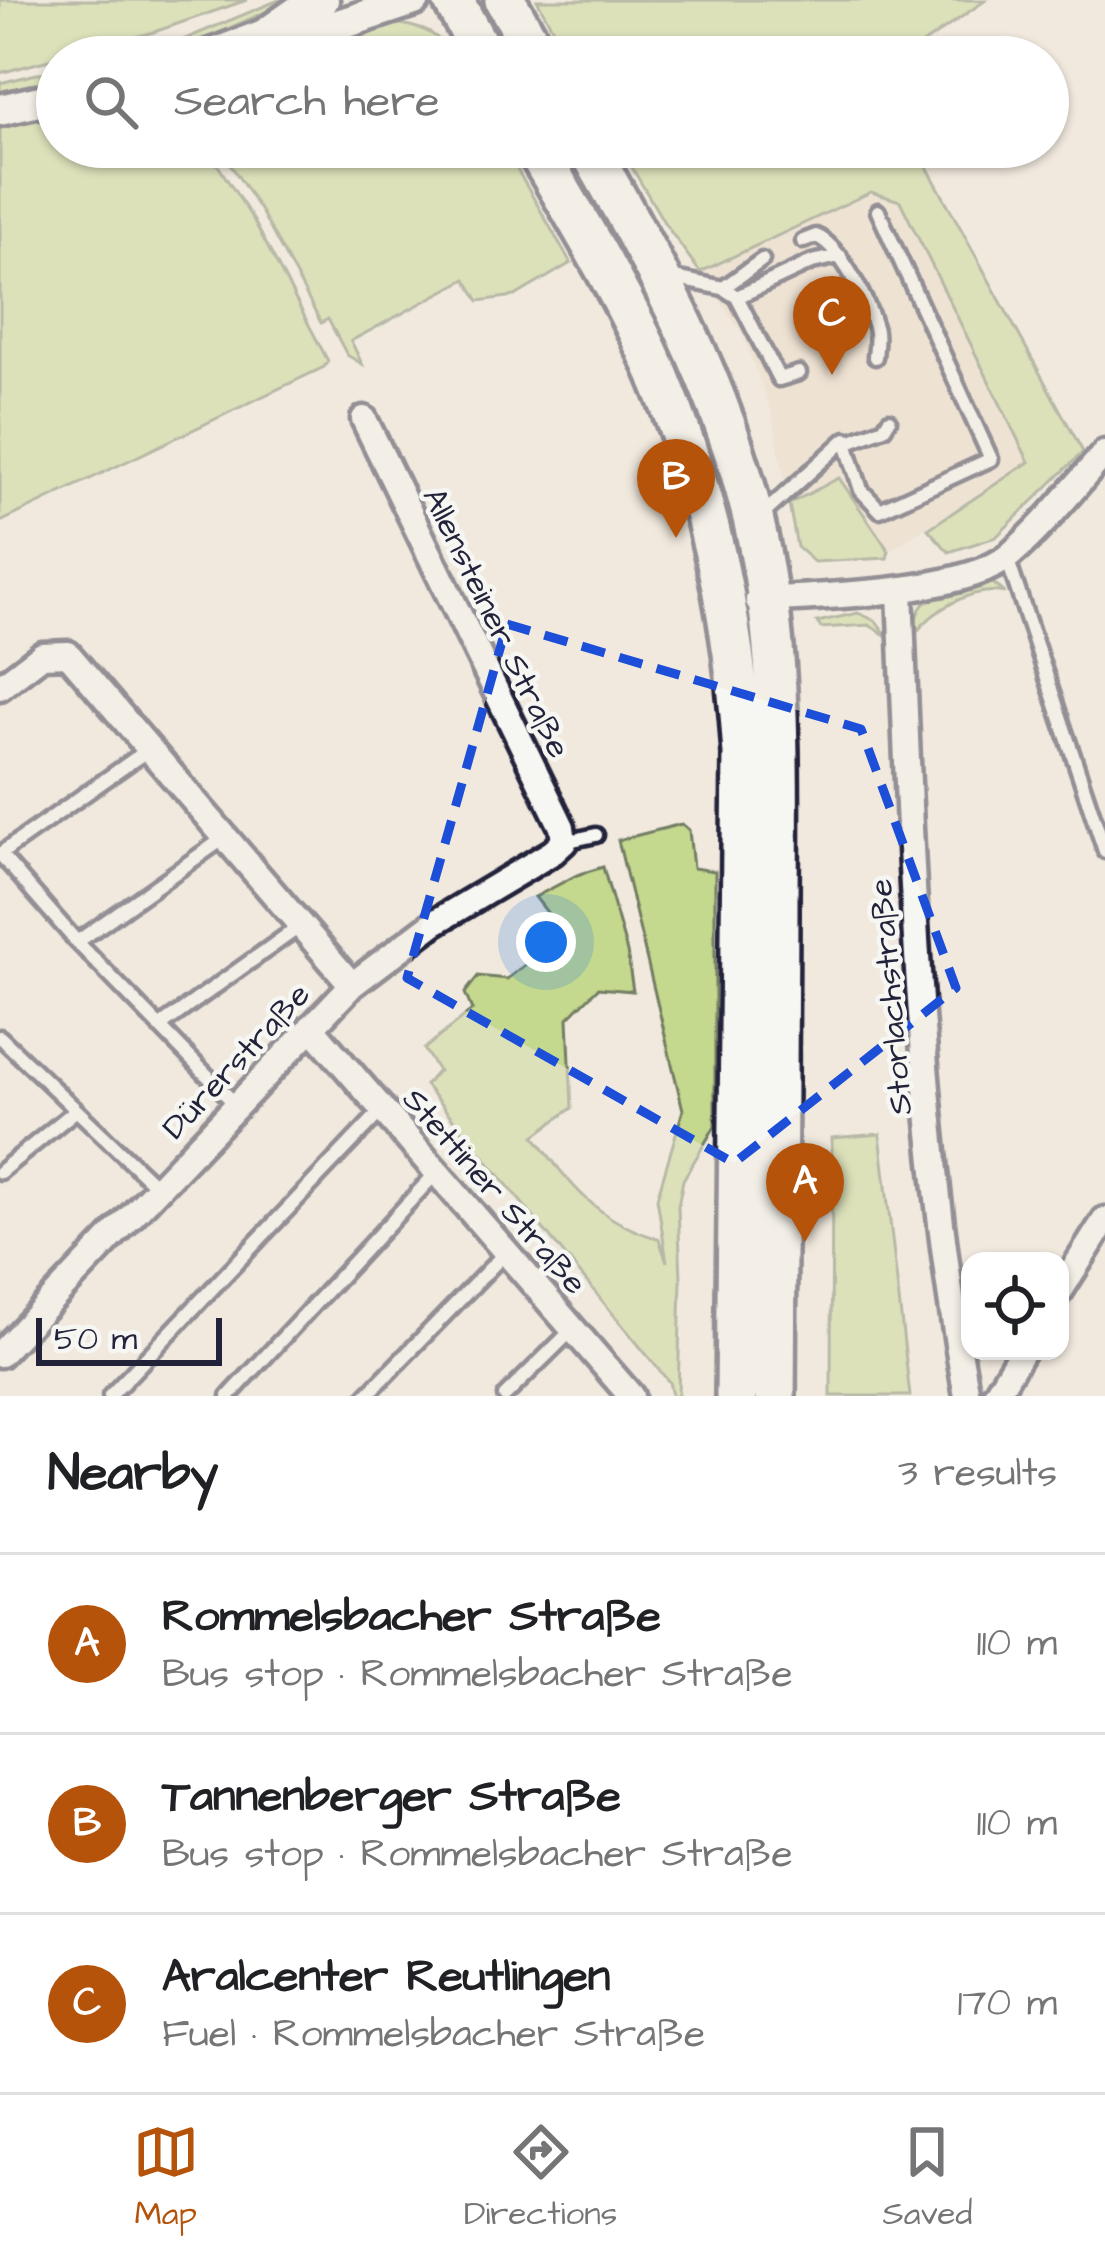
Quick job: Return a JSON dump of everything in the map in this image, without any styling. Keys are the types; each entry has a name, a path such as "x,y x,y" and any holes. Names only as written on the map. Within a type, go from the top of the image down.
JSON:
{"main road":[{"path":"453,0 473,36"},
{"path":"505,0 526,36"},
{"path":"547,168 616,288 676,421 735,653 743,754 736,1396"},
{"path":"600,168 662,276 705,368 754,521 770,599 778,871 775,1396"}],"street":[{"path":"264,35 304,7 323,0"},
{"path":"264,35 320,31 414,0"},
{"path":"0,110 36,102"},
{"name":"Allensteiner Straße","path":"364,419 562,827 558,847"},
{"path":"725,601 900,591 1007,559 1105,453"},
{"name":"Storlachstraße","path":"900,591 909,831 927,1069 954,1328 967,1396"},
{"path":"0,686 42,655 68,654 352,985"},
{"name":"Dürerstraße","path":"0,1354 352,985 434,922 558,847"},
{"name":"Stettiner Straße","path":"311,1028 631,1396"},
{"path":"1069,1277 1105,1220"},
{"path":"994,1396 1016,1360"}],"lane":[{"path":"845,439 862,490 880,510 991,459 878,211"},
{"path":"803,241 816,236 830,242 840,256 877,330 875,358"},
{"path":"737,297 812,262 840,256"},
{"path":"723,288 762,260"},
{"path":"662,276 723,288 737,297 779,379 799,373"},
{"path":"754,521 845,439 884,428 889,420"},
{"path":"1007,559 1105,851"},
{"path":"149,749 0,854 237,1106"},
{"path":"558,847 596,835"},
{"path":"77,941 224,838"},
{"path":"159,1027 300,926"},
{"path":"0,1037 159,1189"},
{"path":"110,1396 383,1109"},
{"path":"0,1172 75,1111"},
{"path":"229,1396 437,1172"},
{"path":"366,1396 505,1253"},
{"path":"505,1396 572,1330"}],"highlighted area":[{"path":"507,624 861,729 956,988 734,1163 407,978"}],"shaded area":[{"path":"871,192 900,201 910,217 1030,463 889,551 839,479 789,504 772,414 743,335 700,272"}],"green space":[{"path":"0,0 247,0 139,36 36,36 36,63 0,73"},
{"path":"279,0 292,0 211,36 192,36"},
{"path":"537,0 986,0 934,36 557,36"},
{"path":"394,23 433,36 351,36"},
{"path":"36,74 36,86 0,95 0,83"},
{"path":"36,118 36,168 220,168 254,221 328,361 324,367 0,522 0,126"},
{"path":"233,168 516,168 571,263 515,296 479,301 466,279 351,341 362,364 347,355 328,319 321,323"},
{"path":"560,168 573,168 672,335 722,460 746,570 700,418 675,381"},
{"path":"632,168 928,168 1083,452 996,537 949,552 928,529 1029,462 900,201 871,192 700,272"},
{"path":"839,478 889,551 887,558 814,562 797,547 789,504"},
{"path":"993,583 1005,593 967,596 932,617 914,635 915,620 926,601"},
{"path":"858,613 876,621 887,636 869,625 821,628 817,622"},
{"path":"682,824 689,830 693,868 715,871 715,1126 683,1180 678,1206 678,1396 672,1396 669,1382 425,1085 438,1071 424,1049 472,1010 465,993 478,976 507,979 564,934 535,897 603,867 633,991 598,988 568,1018 572,1108 534,1136 587,1200 619,1222 659,1239 667,1262 657,1198 683,1110 618,840"},
{"path":"880,1134 910,1396 831,1396 832,1138"}],"place":[{"name":"Aralcenter Reutlingen","path":"832,375"},
{"name":"Tannenberger Straße","path":"676,538"},
{"name":"Rommelsbacher Straße","path":"805,1242"}]}
